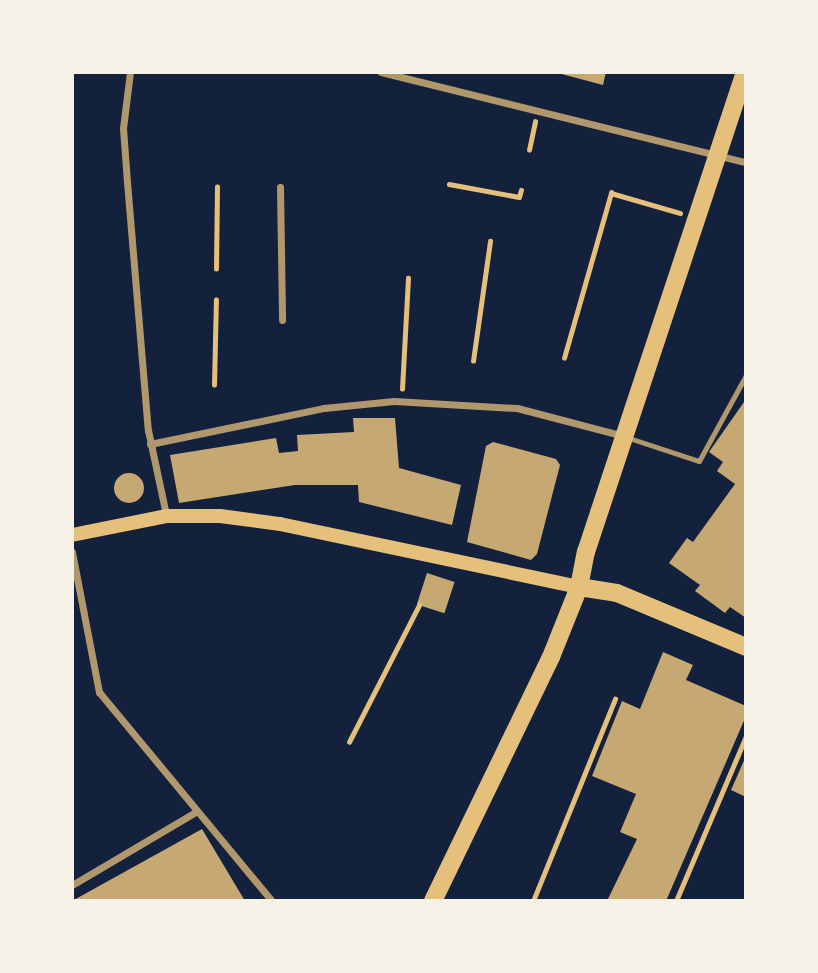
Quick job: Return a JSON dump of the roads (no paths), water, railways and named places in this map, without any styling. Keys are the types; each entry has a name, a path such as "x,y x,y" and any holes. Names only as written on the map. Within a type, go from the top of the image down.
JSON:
{"main road":[{"path":"433,901 551,657 579,587 624,436 745,72"},
{"path":"72,535 166,516 220,516 280,524 617,593 746,647"}],"street":[{"path":"130,72 123,128 150,444 166,516"},
{"path":"381,72 746,162"},
{"path":"280,187 282,320"},
{"path":"150,444 324,408 401,401 517,408 624,436"},
{"path":"72,552 99,692 272,901"},
{"path":"72,885 197,811"}],"lane":[{"path":"624,436 699,461 746,376"}]}
